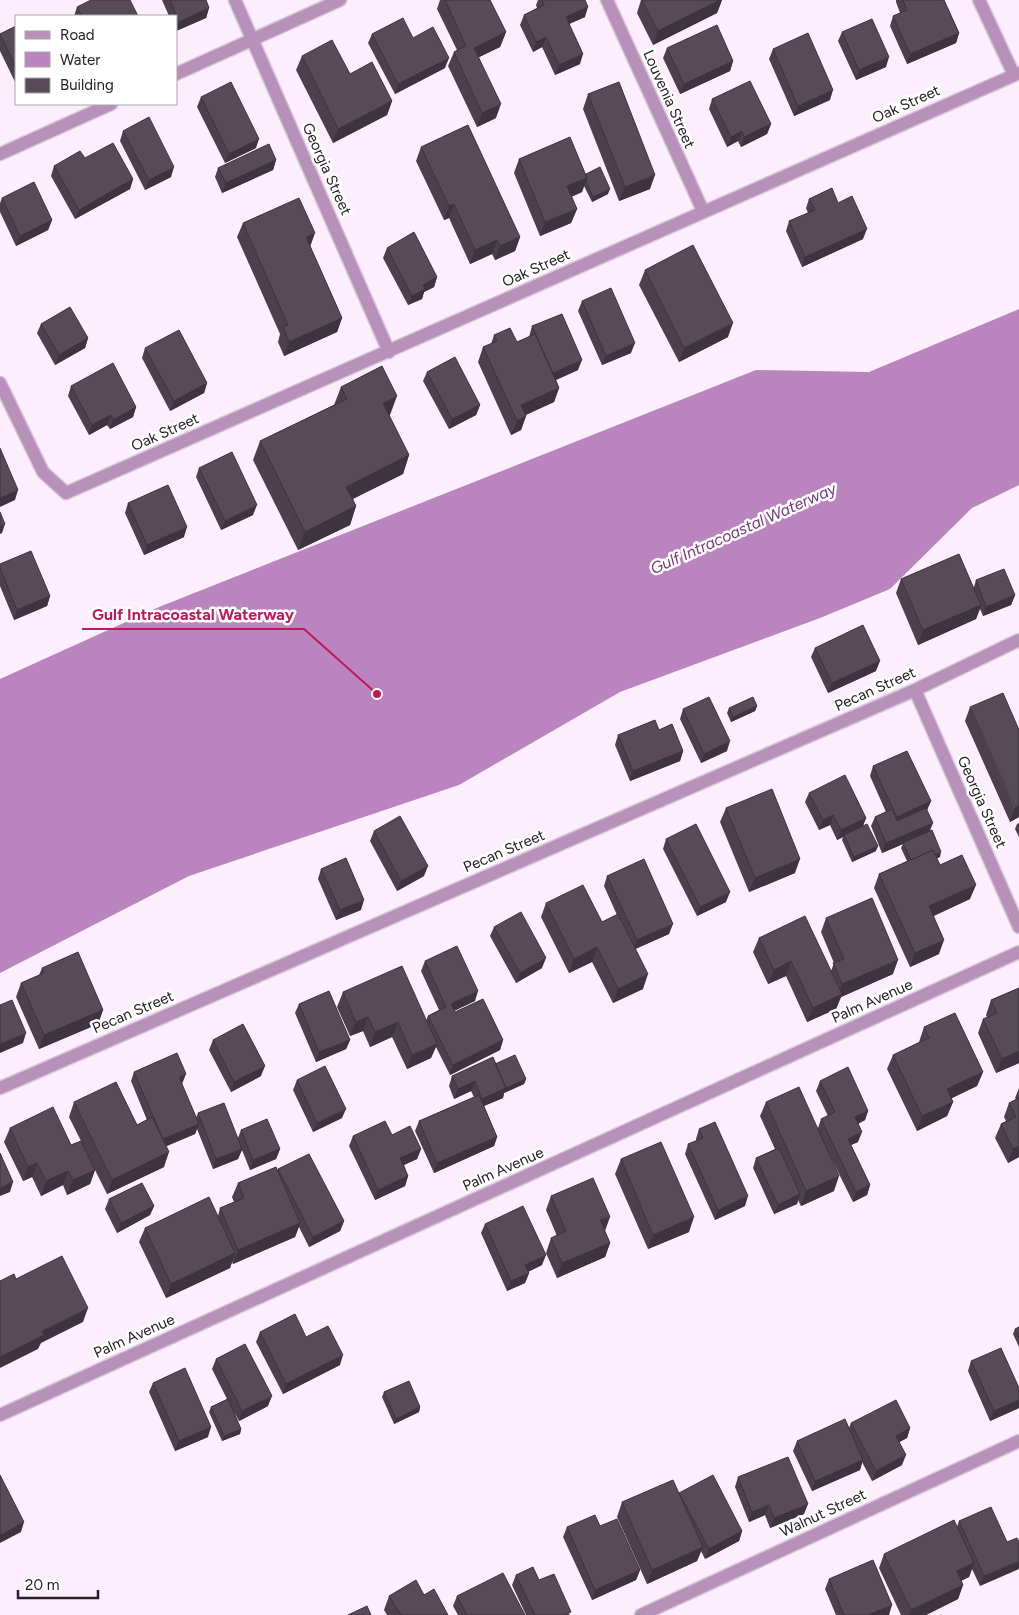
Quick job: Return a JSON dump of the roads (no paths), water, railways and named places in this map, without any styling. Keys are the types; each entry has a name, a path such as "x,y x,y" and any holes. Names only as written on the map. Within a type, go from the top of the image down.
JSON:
{"street":[{"name":"Georgia Street","path":"235,0 389,352"},
{"path":"178,73 340,0"},
{"name":"Louvenia Street","path":"607,0 702,211"},
{"path":"980,0 1016,74"},
{"name":"Oak Street","path":"0,384 43,472 66,493 1016,74"},
{"path":"0,154 109,105"},
{"name":"Pecan Street","path":"0,1088 915,690 1019,640"},
{"name":"Georgia Street","path":"915,690 1019,927"},
{"name":"Palm Avenue","path":"0,1414 1019,952"},
{"name":"Walnut Street","path":"640,1615 1019,1440"}],"water":[{"path":"1019,309 1019,485 972,508 890,589 820,618 620,692 459,785 189,876 0,973 0,679 159,607 756,370 869,372"}],"place":[{"name":"Gulf Intracoastal Waterway","path":"377,694"}]}
